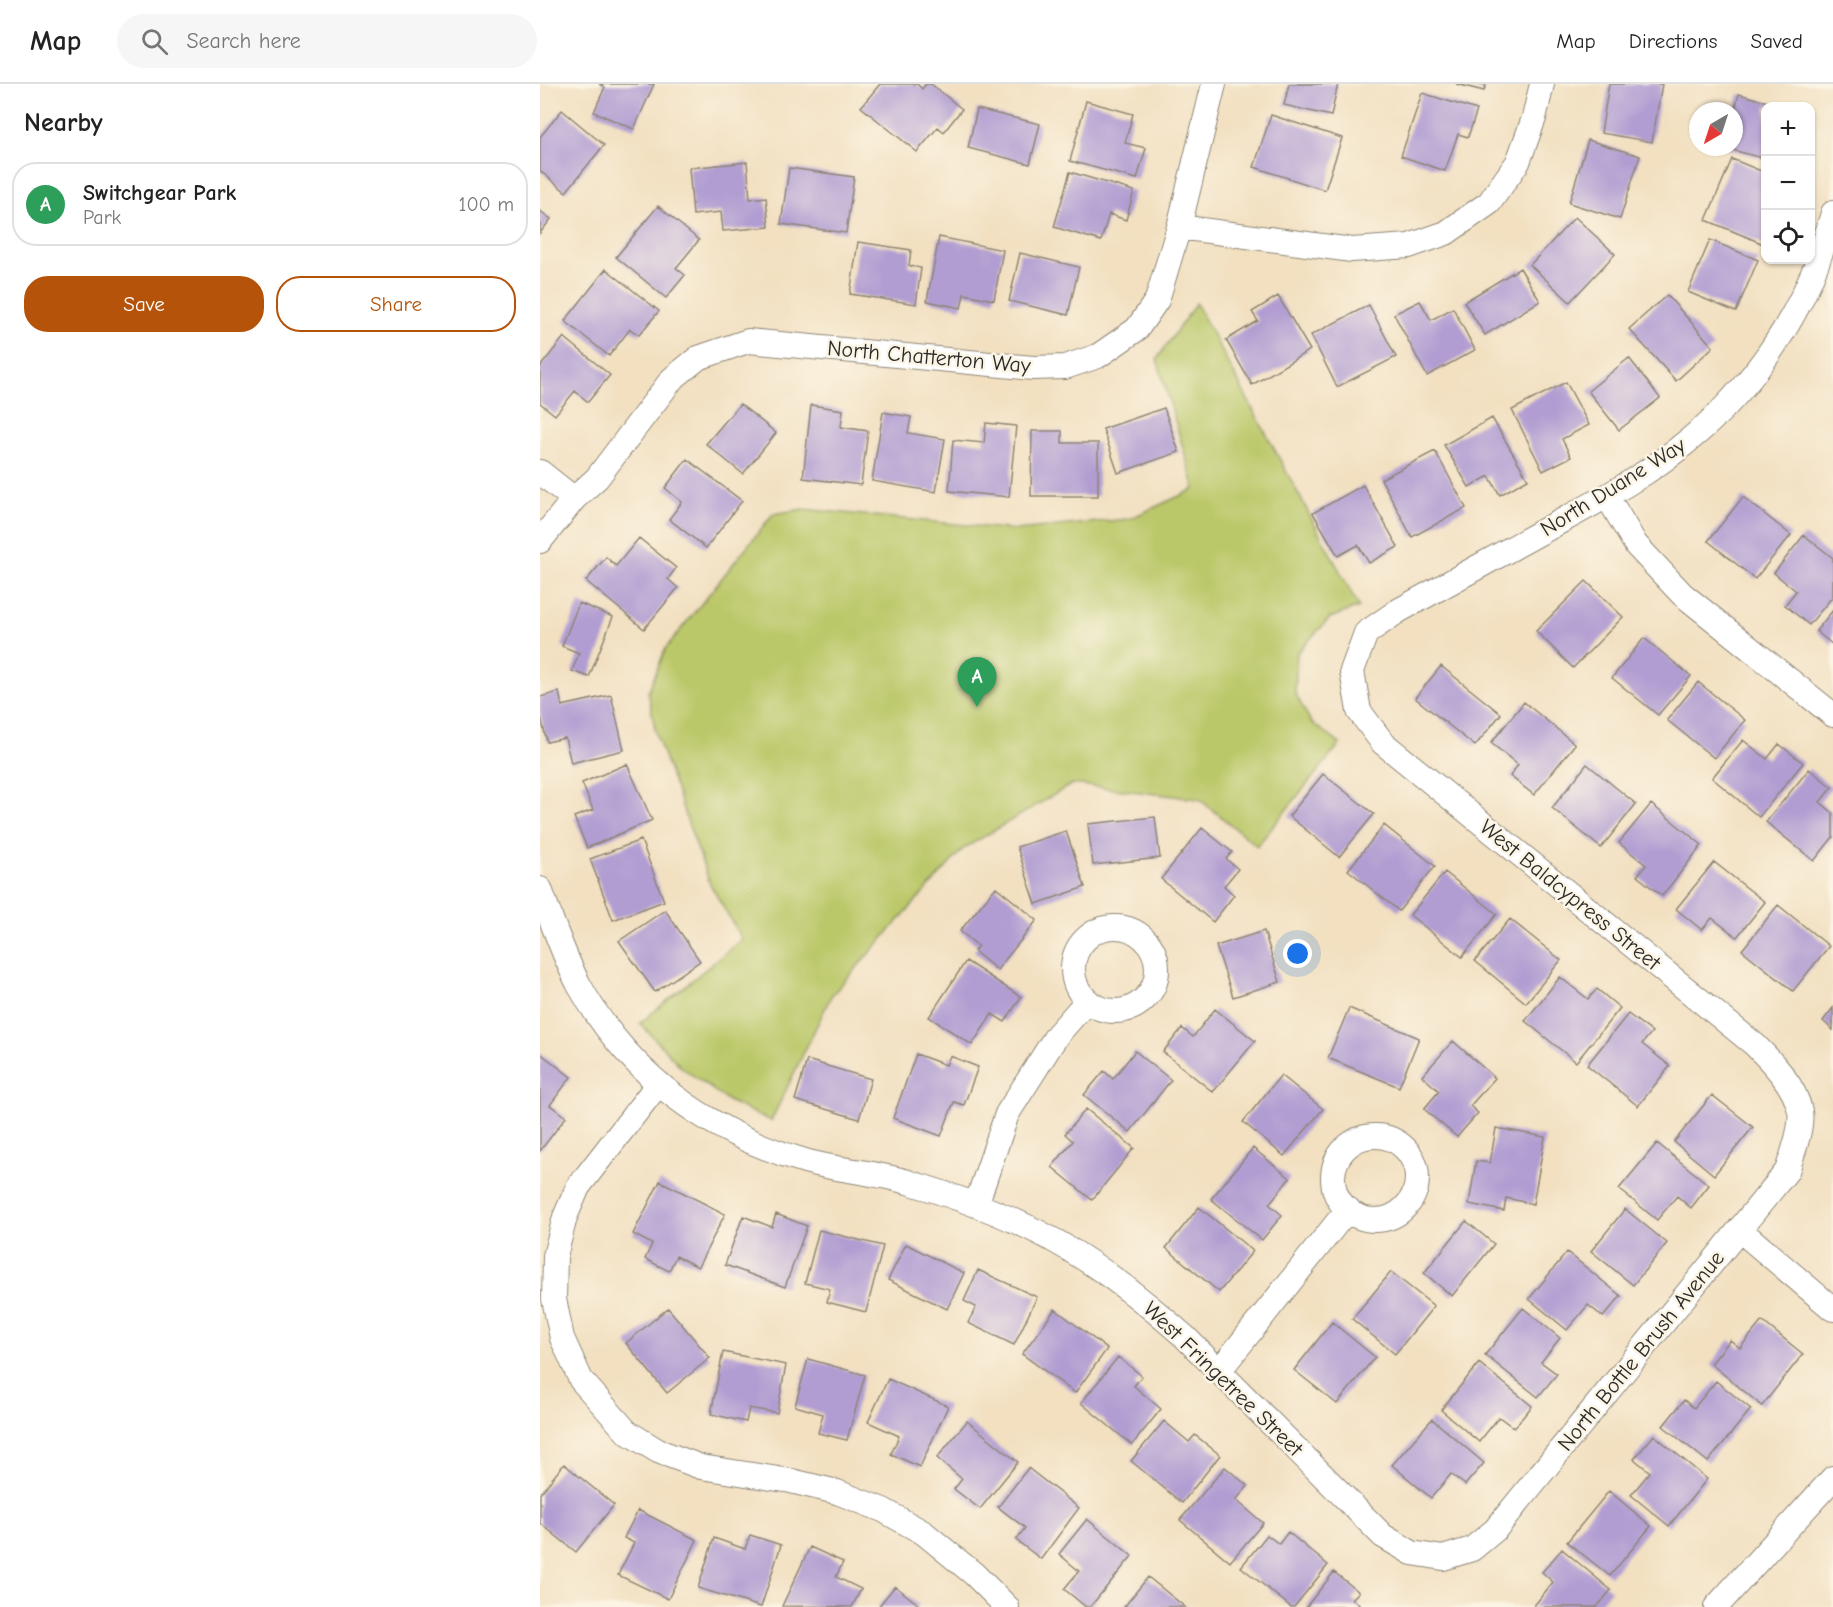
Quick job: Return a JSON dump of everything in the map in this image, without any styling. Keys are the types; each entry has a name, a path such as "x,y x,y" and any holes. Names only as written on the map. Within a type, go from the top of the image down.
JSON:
{"street":[{"name":"North Chatterton Way","path":"540,541 574,499 597,478 672,379 698,358 748,341 1033,368 1065,367 1098,356 1137,329 1157,300 1179,227 1214,84"},
{"path":"1179,227 1353,250 1409,246 1446,233 1489,202 1518,162 1534,118 1542,84"},
{"name":"North Duane Way","path":"1352,671 1366,633 1398,611 1607,496 1652,468 1689,440 1723,408 1754,374 1780,336 1803,295 1821,252 1833,213"},
{"path":"540,472 574,499"},
{"path":"1607,496 1636,545 1682,594 1833,715"},
{"name":"West Baldcypress Street","path":"1352,671 1359,711 1383,743 1755,1045 1771,1062 1792,1091 1800,1113"},
{"path":"540,889 565,956 595,1012 614,1038 658,1084 578,1187 564,1217 555,1256 554,1299 562,1338 581,1380 627,1432 658,1451 701,1467 791,1480 837,1492 883,1510 924,1533 974,1574 1007,1607"},
{"path":"976,1205 1007,1114 1057,1035 1087,1001"},
{"name":"West Fringetree Street","path":"658,1084 708,1121 756,1145 807,1161 909,1182 976,1205 1038,1232 1103,1271 1158,1313 1383,1536 1412,1553 1443,1558"},
{"name":"North Bottle Brush Avenue","path":"1443,1558 1472,1549 1495,1530 1740,1230 1786,1171 1798,1133 1800,1113"},
{"path":"1219,1371 1348,1209"},
{"path":"1740,1230 1833,1309"},
{"path":"1716,1607 1833,1478"}],"green space":[{"path":"1196,303 1359,607 1330,618 1297,653 1295,693 1311,722 1340,744 1257,846 1199,799 1072,784 963,849 831,996 771,1121 730,1102 681,1067 640,1023 742,939 710,884 656,734 648,692 666,648 773,514 803,509 1016,530 1129,519 1195,489 1157,359"}],"building":[{"path":"599,84 654,84 634,129 594,112 605,87"},
{"path":"880,84 917,84 922,89 926,84 931,84 962,109 944,132 938,127 917,152 861,107"},
{"path":"1289,84 1338,84 1331,116 1284,105"},
{"path":"1456,84 1486,84 1484,91"},
{"path":"1609,84 1662,84 1652,142 1601,133"},
{"path":"1422,93 1477,110 1468,137 1458,134 1445,171 1401,156"},
{"path":"1739,94 1768,102 1761,102 1761,158 1743,153 1743,102 1737,102"},
{"path":"1086,101 1133,114 1125,143 1146,148 1137,179 1070,161"},
{"path":"977,109 1040,124 1030,164 968,148"},
{"path":"562,110 604,145 566,192 540,171 540,137"},
{"path":"1271,115 1342,138 1325,190 1254,167"},
{"path":"1588,140 1640,156 1620,219 1569,203"},
{"path":"1732,159 1761,171 1761,243 1706,220"},
{"path":"747,162 750,199 766,197 769,227 723,231 721,212 693,215 689,168"},
{"path":"789,168 854,177 846,233 781,224"},
{"path":"1070,172 1134,191 1126,220 1109,214 1101,241 1054,227"},
{"path":"658,206 699,240 676,268 685,275 666,298 616,257"},
{"path":"540,211 551,219 540,233"},
{"path":"1575,217 1615,254 1570,302 1530,265"},
{"path":"939,237 1003,250 994,300 964,294 961,308 927,301"},
{"path":"1710,240 1758,260 1736,312 1688,292"},
{"path":"858,242 911,250 909,266 921,268 916,304 850,294"},
{"path":"1020,253 1079,267 1068,315 1009,301"},
{"path":"1520,268 1540,301 1485,335 1464,302"},
{"path":"606,269 659,311 639,335 630,329 609,356 565,321"},
{"path":"1667,295 1713,347 1676,381 1629,329"},
{"path":"1278,296 1310,350 1252,385 1226,340 1258,321 1252,312"},
{"path":"1420,301 1431,320 1453,308 1475,350 1427,376 1394,314"},
{"path":"1369,305 1396,357 1337,387 1311,335"},
{"path":"564,337 610,375 588,402 575,391 555,415 540,403 540,367"},
{"path":"1629,358 1660,398 1619,430 1588,391"},
{"path":"1566,382 1589,425 1562,439 1571,457 1543,471 1512,410"},
{"path":"740,404 776,433 743,474 706,444"},
{"path":"811,405 843,410 841,427 868,431 861,485 803,478"},
{"path":"1164,408 1179,452 1118,473 1103,429"},
{"path":"883,412 911,417 908,433 945,439 936,492 872,481"},
{"path":"1492,418 1528,479 1500,495 1489,476 1469,487 1444,445"},
{"path":"986,423 1016,426 1009,497 949,491 953,440 984,443"},
{"path":"1032,431 1062,431 1062,443 1098,443 1098,496 1031,496"},
{"path":"1435,451 1466,508 1412,537 1381,479"},
{"path":"687,459 742,501 706,548 669,519 682,502 665,488"},
{"path":"1363,485 1398,547 1369,563 1358,545 1338,556 1313,513"},
{"path":"1743,497 1791,535 1755,579 1708,541"},
{"path":"1804,535 1833,558 1833,596 1809,625 1785,605 1796,591 1774,573"},
{"path":"639,538 676,568 668,579 678,588 644,629 586,581 606,557 616,566"},
{"path":"1586,581 1623,617 1573,668 1536,631"},
{"path":"579,603 613,617 589,677 572,671 579,653 562,646"},
{"path":"1833,610 1833,645 1816,631"},
{"path":"1644,638 1691,676 1658,715 1612,678"},
{"path":"1441,666 1501,714 1475,746 1415,698"},
{"path":"1698,682 1745,720 1714,758 1667,720"},
{"path":"559,692 562,706 611,695 624,750 571,763 565,738 547,742 540,714 540,697"},
{"path":"1524,702 1575,744 1534,795 1510,776 1518,765 1491,743"},
{"path":"1743,740 1767,759 1779,744 1803,763 1759,817 1712,778"},
{"path":"627,764 652,820 587,848 574,817 593,810 582,783"},
{"path":"1587,764 1636,804 1601,848 1552,808"},
{"path":"1809,769 1832,787 1820,802 1833,813 1833,837 1814,861 1766,822"},
{"path":"1323,774 1374,814 1339,857 1289,816"},
{"path":"1651,804 1702,845 1662,896 1637,876 1646,865 1619,843"},
{"path":"1155,817 1160,858 1093,865 1088,824"},
{"path":"1384,825 1435,866 1399,911 1348,870"},
{"path":"1202,828 1232,852 1226,859 1238,869 1224,886 1234,895 1213,922 1161,879"},
{"path":"1066,831 1085,887 1036,904 1017,847"},
{"path":"641,840 664,901 613,920 590,859"},
{"path":"1714,862 1765,902 1737,937 1712,918 1702,930 1676,909"},
{"path":"1445,872 1497,914 1462,957 1410,915"},
{"path":"996,887 1037,920 997,970 974,951 978,946 960,931"},
{"path":"1778,905 1829,946 1793,991 1742,950"},
{"path":"665,910 700,961 655,992 619,941"},
{"path":"1510,919 1561,960 1526,1003 1475,961"},
{"path":"1264,931 1280,982 1233,997 1216,946"},
{"path":"966,961 1021,997 1005,1022 992,1014 972,1045 929,1017"},
{"path":"1560,977 1588,999 1597,989 1620,1008 1576,1062 1525,1021"},
{"path":"1349,1008 1419,1038 1399,1087 1328,1058"},
{"path":"1833,1008 1833,1030 1823,1021"},
{"path":"1215,1009 1255,1041 1213,1092 1163,1052 1182,1028 1193,1037"},
{"path":"1628,1014 1652,1032 1642,1044 1670,1066 1638,1106 1587,1065"},
{"path":"1453,1041 1495,1078 1470,1106 1478,1113 1457,1137 1424,1109 1439,1091 1422,1076"},
{"path":"1135,1051 1171,1080 1130,1132 1084,1095 1104,1071 1113,1079"},
{"path":"540,1053 571,1077 550,1105 566,1117 540,1151"},
{"path":"916,1054 946,1065 950,1056 978,1067 964,1105 954,1102 941,1136 893,1118"},
{"path":"807,1060 871,1079 859,1119 795,1100"},
{"path":"1281,1075 1323,1109 1284,1156 1243,1122"},
{"path":"1712,1095 1753,1127 1714,1175 1674,1142"},
{"path":"1086,1109 1134,1148 1092,1200 1052,1167 1073,1141 1065,1134"},
{"path":"1496,1128 1545,1137 1533,1204 1506,1198 1504,1211 1469,1204 1476,1161 1490,1163"},
{"path":"1657,1143 1709,1185 1691,1208 1677,1196 1657,1220 1619,1189"},
{"path":"1253,1148 1290,1178 1269,1204 1282,1215 1262,1240 1211,1199"},
{"path":"660,1181 725,1214 698,1267 676,1256 669,1271 645,1259 652,1244 633,1234"},
{"path":"1199,1207 1253,1251 1219,1292 1166,1248"},
{"path":"1625,1209 1667,1243 1633,1285 1591,1251"},
{"path":"776,1214 807,1226 785,1287 725,1265 743,1216 772,1227"},
{"path":"1466,1221 1494,1244 1452,1296 1424,1273"},
{"path":"819,1230 883,1246 866,1312 827,1302 830,1289 805,1283"},
{"path":"906,1244 964,1273 947,1309 888,1280"},
{"path":"1567,1252 1621,1296 1603,1317 1588,1305 1567,1330 1529,1299"},
{"path":"978,1270 1037,1297 1014,1345 968,1323 976,1307 964,1301"},
{"path":"1391,1272 1434,1306 1395,1354 1352,1319"},
{"path":"668,1308 710,1358 667,1393 626,1343"},
{"path":"1523,1308 1560,1338 1541,1362 1557,1374 1538,1397 1485,1355"},
{"path":"1055,1309 1107,1349 1075,1393 1022,1354"},
{"path":"1762,1321 1803,1354 1762,1406 1711,1364 1730,1340 1740,1348"},
{"path":"1332,1322 1375,1357 1337,1404 1294,1370"},
{"path":"723,1352 786,1365 777,1413 749,1408 746,1422 711,1414"},
{"path":"1118,1357 1142,1376 1134,1386 1161,1409 1132,1445 1081,1403"},
{"path":"808,1359 865,1375 847,1440 818,1433 823,1414 795,1406"},
{"path":"1479,1363 1532,1406 1514,1428 1499,1417 1479,1442 1441,1410"},
{"path":"888,1379 948,1406 920,1467 891,1454 899,1436 868,1422"},
{"path":"1716,1381 1751,1409 1708,1462 1663,1426 1684,1400 1694,1408"},
{"path":"1432,1419 1484,1463 1465,1485 1451,1474 1431,1498 1392,1465"},
{"path":"967,1421 1018,1462 980,1509 954,1489 962,1479 937,1458"},
{"path":"1164,1421 1189,1442 1195,1435 1220,1455 1182,1503 1131,1461"},
{"path":"1654,1435 1707,1479 1669,1526 1631,1495 1650,1472 1634,1459"},
{"path":"564,1464 614,1505 576,1552 540,1523 540,1494"},
{"path":"1225,1467 1248,1486 1236,1500 1263,1523 1230,1562 1180,1520"},
{"path":"1028,1468 1079,1508 1041,1559 1016,1540 1025,1528 998,1507"},
{"path":"1609,1491 1651,1526 1610,1576 1567,1542"},
{"path":"638,1510 697,1540 668,1599 618,1575 634,1543 624,1538"},
{"path":"1087,1519 1132,1556 1090,1607 1086,1607 1064,1589 1079,1571 1059,1554"},
{"path":"1288,1532 1328,1565 1294,1607 1291,1607 1241,1567 1267,1535 1279,1544"},
{"path":"750,1535 781,1545 761,1607 698,1588 714,1538 745,1549"},
{"path":"810,1547 843,1562 836,1577 861,1589 852,1607 782,1606"},
{"path":"1562,1549 1611,1590 1597,1607 1533,1607 1553,1582 1542,1572"},
{"path":"1334,1572 1359,1592 1352,1599 1362,1607 1306,1607"},
{"path":"1148,1577 1185,1607 1124,1607"},
{"path":"895,1586 919,1605 917,1607 878,1607"}],"place":[{"name":"Switchgear Park","path":"977,707"}]}
